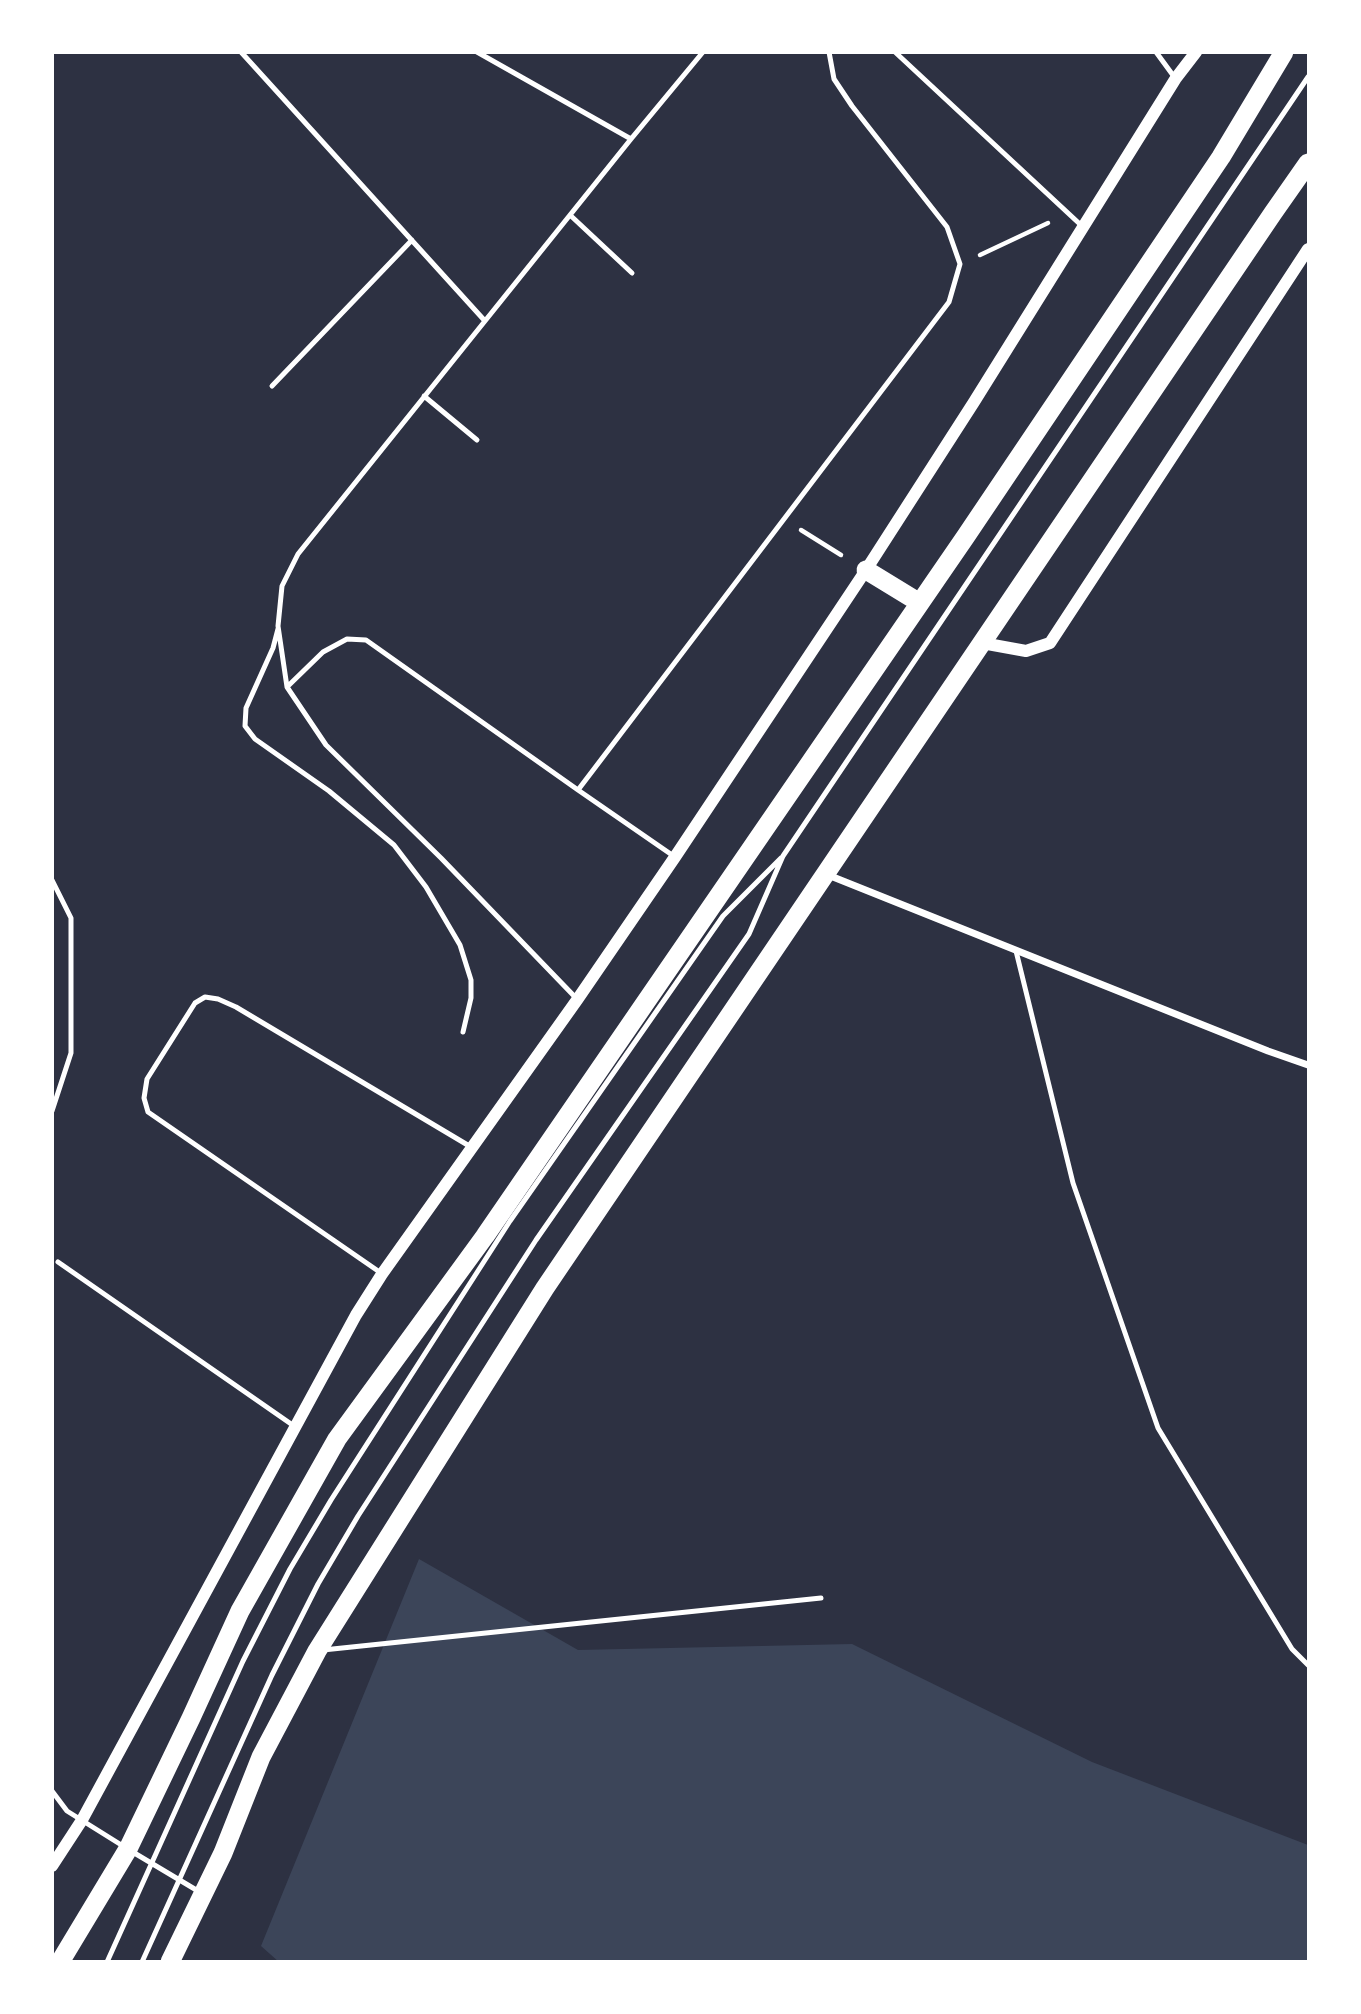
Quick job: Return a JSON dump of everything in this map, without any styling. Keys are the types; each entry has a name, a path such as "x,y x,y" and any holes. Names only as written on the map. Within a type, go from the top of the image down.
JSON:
{"highway":[{"path":"60,1962 128,1849 240,1611 337,1439 485,1236 966,536 1221,157 1284,52"},
{"path":"170,1962 223,1853 261,1757 317,1651 545,1288 1308,163"},
{"path":"866,570 920,603"}],"street":[{"path":"52,1866 82,1820 356,1315 382,1273 577,1000 675,857 866,570 1175,78 1196,52"},
{"path":"982,643 1026,651 1050,643 1308,249"},
{"path":"825,874 1308,1065"}],"lane":[{"path":"241,52 485,321"},
{"path":"477,52 631,139"},
{"path":"463,1032 471,998 471,980 460,945 426,887 394,845 329,791 256,739 245,726 246,708 273,648 282,586 298,554 703,52"},
{"path":"578,790 948,302 960,264 947,227 852,106 834,79 830,52"},
{"path":"895,52 1083,227"},
{"path":"1156,52 1175,78"},
{"path":"142,1962 272,1675 331,1562 536,1240 749,934 783,856 1308,77"},
{"path":"569,215 632,273"},
{"path":"272,386 412,240"},
{"path":"424,396 477,440"},
{"path":"278,626 287,687 326,745 441,858 577,1000"},
{"path":"287,687 323,652 347,639 366,640 675,857"},
{"path":"107,1962 243,1661 290,1569 352,1466 510,1222 723,916 783,856"},
{"path":"52,880 71,918 71,1053 52,1111"},
{"path":"1016,951 1073,1183 1158,1428 1292,1649 1308,1665"},
{"path":"382,1273 148,1112 144,1098 147,1079 195,1003 205,997 236,1007 471,1147"},
{"path":"58,1262 295,1427"},
{"path":"317,1651 821,1598"},
{"path":"52,1791 67,1811 203,1894"}],"path":[{"path":"960,264 1068,214"},
{"path":"783,520 866,570"}],"shaded area":[{"path":"419,1559 578,1650 852,1644 1092,1762 1308,1845 1308,1961 279,1962 261,1946"}]}
